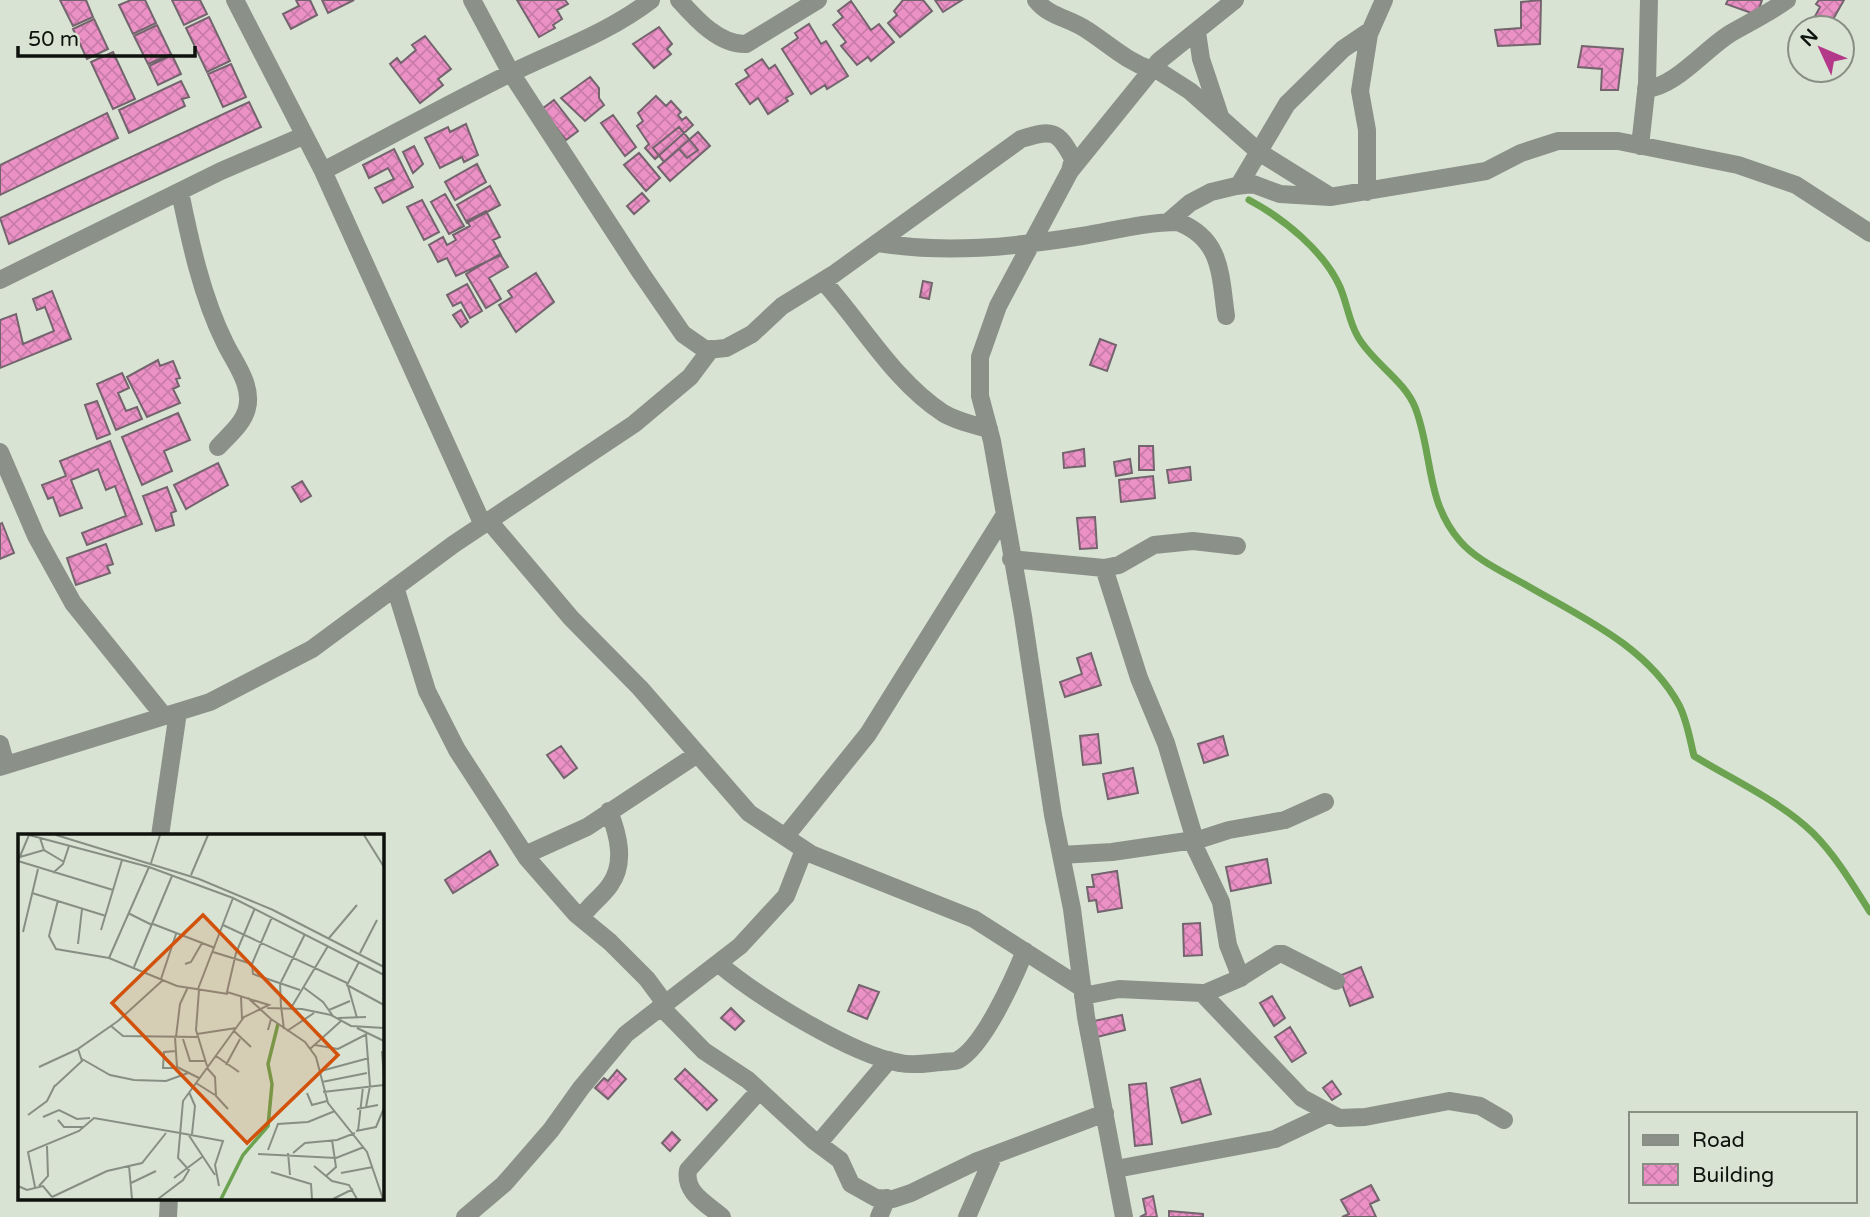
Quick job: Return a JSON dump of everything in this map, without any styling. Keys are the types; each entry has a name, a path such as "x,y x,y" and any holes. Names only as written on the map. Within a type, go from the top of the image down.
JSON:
{"street":[{"path":"235,0 323,171 486,523 571,618 640,688 749,813 804,850 974,919 1083,992 1119,989 1203,994 1241,978 1268,958 1283,954 1336,981"},
{"path":"472,0 511,73 683,334 706,350 726,348 752,334 782,306 878,243 1021,139 1041,132 1054,133 1063,139 1073,159 1070,172"},
{"path":"323,171 511,73 590,38 626,19 651,0"},
{"path":"679,0 723,40 734,45 746,44 818,0"},
{"path":"1036,0 1045,11 1086,28 1114,51 1191,91 1259,152 1330,197"},
{"path":"1367,192 1367,130 1360,91 1371,30 1384,0"},
{"path":"1640,146 1646,89 1649,0"},
{"path":"1646,89 1658,88 1668,82 1709,49 1787,0"},
{"path":"1124,1217 1083,992 1012,559 989,429 979,396 980,357 998,306 1070,172 1153,69 1230,2"},
{"path":"1239,185 1287,104 1343,49 1371,30"},
{"path":"1197,32 1200,59 1220,116"},
{"path":"0,280 180,192 303,136"},
{"path":"1168,222 1190,203 1211,192 1239,185 1252,184 1280,194 1330,197 1486,171 1521,153 1558,141 1618,141 1738,165 1796,185 1869,231"},
{"path":"180,192 204,286 223,340 241,372 248,394 247,410 218,447"},
{"path":"878,243 913,248 952,249 1029,245 1178,222 1198,230 1214,250 1226,316"},
{"path":"823,281 857,318 901,377 944,414 989,429"},
{"path":"0,744 3,766 210,702 312,649 486,523 634,424 690,377 711,349"},
{"path":"0,452 36,536 73,603 171,714 160,834"},
{"path":"785,837 868,734 1004,516"},
{"path":"1012,559 1104,568 1119,565 1154,545 1193,541 1237,546"},
{"path":"1104,568 1139,678 1166,743 1194,840 1221,902 1228,945 1241,978"},
{"path":"395,587 427,691 457,750 525,855 581,918 647,979 662,1004 705,1051 727,1064 840,1160 851,1184 876,1198 911,1193 994,1155 1105,1113"},
{"path":"525,855 587,827 696,755"},
{"path":"1061,855 1112,852 1194,840 1229,830 1285,820 1325,802"},
{"path":"581,918 610,885 617,864 620,843 609,811"},
{"path":"465,1217 504,1184 551,1130 581,1087 626,1034 740,946 786,896 804,850"},
{"path":"718,963 739,981 796,1016 889,1060 918,1065 958,1060 978,1040 997,1010 1025,951"},
{"path":"1203,994 1302,1098 1339,1118 1365,1117 1449,1101 1480,1106 1504,1120"},
{"path":"818,1144 889,1060"},
{"path":"722,1217 690,1190 686,1181 688,1170 759,1091"},
{"path":"1116,1169 1275,1139 1330,1113"},
{"path":"967,1217 994,1155"},
{"path":"879,1217 887,1198"}],"building":[{"path":"60,0 86,0 93,17 73,26"},
{"path":"131,0 145,0 156,23 133,34 119,5"},
{"path":"172,0 200,0 207,14 184,25"},
{"path":"296,0 310,0 317,15 291,29 283,14 299,6"},
{"path":"322,0 354,0 328,13"},
{"path":"517,0 565,0 568,4 557,10 562,19 553,25 555,28 539,37"},
{"path":"903,0 923,0 932,11 900,37 888,23 897,15 894,11"},
{"path":"935,0 962,0 943,12"},
{"path":"1541,0 1540,44 1498,46 1495,30 1521,28 1521,2"},
{"path":"1728,0 1762,0 1757,15 1726,4"},
{"path":"1819,0 1844,0 1836,14 1816,14 1820,7 1816,4"},
{"path":"851,1 871,30 879,24 894,42 871,61 868,57 857,65 841,46 846,42 833,25 843,17 838,11"},
{"path":"209,17 230,61 207,72 186,28"},
{"path":"94,19 108,49 87,59 73,29"},
{"path":"809,24 821,44 826,41 848,76 827,89 825,85 811,94 782,49 798,38 795,33"},
{"path":"157,25 171,54 148,64 134,36"},
{"path":"659,27 672,44 667,49 671,54 654,68 633,44"},
{"path":"425,36 451,69 438,79 443,85 420,103 390,64 397,58 401,63 416,50 412,45"},
{"path":"1582,46 1623,49 1618,90 1601,90 1602,69 1578,67"},
{"path":"113,52 135,99 113,109 91,62"},
{"path":"172,55 181,74 158,85 149,66"},
{"path":"762,59 769,69 775,65 793,94 786,98 788,101 768,114 758,98 750,104 736,84 749,76 745,70"},
{"path":"231,64 246,97 223,107 208,74"},
{"path":"590,77 599,88 599,98 604,105 585,121 561,98"},
{"path":"181,81 189,97 182,99 185,106 129,133 119,110"},
{"path":"656,96 666,106 671,101 681,112 678,115 682,120 686,117 693,125 655,159 645,148 649,144 637,126 643,121 638,113"},
{"path":"554,100 578,131 566,140 542,109"},
{"path":"249,102 261,127 9,244 0,218"},
{"path":"107,113 118,138 0,195 0,165"},
{"path":"613,115 636,147 625,156 601,123"},
{"path":"466,124 478,155 464,162 462,157 440,168 425,138 448,127 450,132"},
{"path":"679,127 698,150 687,158 679,149 664,162 653,148"},
{"path":"698,132 710,146 670,181 658,167"},
{"path":"414,146 423,164 413,173 403,152"},
{"path":"394,149 413,187 383,203 375,188 394,179 388,168 369,178 363,165"},
{"path":"639,153 660,178 646,191 624,165"},
{"path":"477,164 486,182 455,200 445,182"},
{"path":"490,186 500,205 467,223 457,205"},
{"path":"642,193 649,201 634,214 627,206"},
{"path":"445,194 464,226 449,234 431,202"},
{"path":"422,200 439,232 424,240 407,207"},
{"path":"486,211 500,237 493,240 501,255 456,276 447,258 438,262 429,245 443,237 447,245 456,240 453,235 470,226 467,221"},
{"path":"500,254 508,267 489,278 501,299 486,308 466,274"},
{"path":"536,273 554,302 516,332 499,305 512,297 508,291"},
{"path":"923,281 932,283 929,299 920,297"},
{"path":"467,284 482,311 470,318 461,302 453,306 447,295"},
{"path":"52,291 71,339 0,368 0,320 16,314 23,344 54,331 45,307 37,310 33,299"},
{"path":"461,310 468,322 461,327 453,315"},
{"path":"1100,339 1116,345 1107,371 1090,365"},
{"path":"158,360 160,366 173,361 180,378 176,379 179,386 173,389 180,403 147,417 127,377"},
{"path":"122,373 129,388 118,393 126,411 137,407 142,419 116,430 97,384"},
{"path":"97,401 110,434 97,439 85,405"},
{"path":"178,413 190,440 164,451 172,471 142,485 122,437"},
{"path":"110,441 142,524 87,545 82,533 126,516 115,486 106,490 98,469 71,480 82,508 60,516 53,497 48,499 42,485 66,476 60,461"},
{"path":"1139,446 1153,446 1154,470 1139,470"},
{"path":"1084,449 1085,466 1064,468 1063,453"},
{"path":"1130,459 1132,473 1116,476 1114,462"},
{"path":"218,463 228,485 186,509 174,485"},
{"path":"1190,467 1191,480 1169,483 1167,470"},
{"path":"1153,476 1155,498 1121,502 1119,480"},
{"path":"302,481 311,496 301,502 292,487"},
{"path":"167,487 176,511 171,513 174,525 156,531 143,496"},
{"path":"1095,517 1097,548 1080,549 1077,518"},
{"path":"2,523 14,553 0,559 0,524"},
{"path":"106,544 113,564 107,566 110,573 76,585 67,558"},
{"path":"1091,653 1101,685 1065,697 1060,682 1082,674 1077,658"},
{"path":"1098,734 1101,763 1083,765 1080,736"},
{"path":"1223,736 1228,755 1204,763 1198,744"},
{"path":"561,746 577,768 564,778 547,755"},
{"path":"1133,768 1138,793 1108,799 1103,774"},
{"path":"490,851 498,865 453,893 445,880"},
{"path":"1267,859 1271,883 1231,891 1226,867"},
{"path":"1117,871 1122,908 1098,912 1096,900 1089,901 1087,887 1094,887 1092,875"},
{"path":"1200,923 1202,955 1184,956 1183,924"},
{"path":"1361,967 1373,997 1350,1006 1339,976"},
{"path":"859,985 879,992 867,1019 848,1011"},
{"path":"1272,996 1285,1018 1274,1026 1260,1003"},
{"path":"731,1008 744,1021 735,1030 721,1018"},
{"path":"1122,1015 1125,1030 1097,1037 1094,1021"},
{"path":"1290,1027 1306,1053 1292,1062 1275,1037"},
{"path":"685,1069 717,1100 707,1110 675,1079"},
{"path":"617,1070 626,1079 608,1099 595,1088 604,1078 608,1081"},
{"path":"1200,1079 1211,1114 1182,1123 1171,1088"},
{"path":"1332,1081 1341,1094 1332,1100 1323,1088"},
{"path":"1146,1083 1152,1144 1135,1146 1129,1085"},
{"path":"672,1132 680,1140 670,1151 662,1143"},
{"path":"1371,1185 1379,1200 1370,1204 1376,1217 1342,1217 1349,1214 1341,1200"},
{"path":"1153,1196 1157,1217 1140,1217 1146,1214 1143,1199"},
{"path":"1169,1211 1203,1214 1203,1217 1169,1217"}],"waterway":[{"path":"1249,200 1289,226 1324,261 1340,287 1358,337 1410,397 1421,424 1435,493 1449,526 1460,541 1491,566 1611,635 1649,666 1679,705 1694,756 1800,821 1837,861 1870,912"}]}
